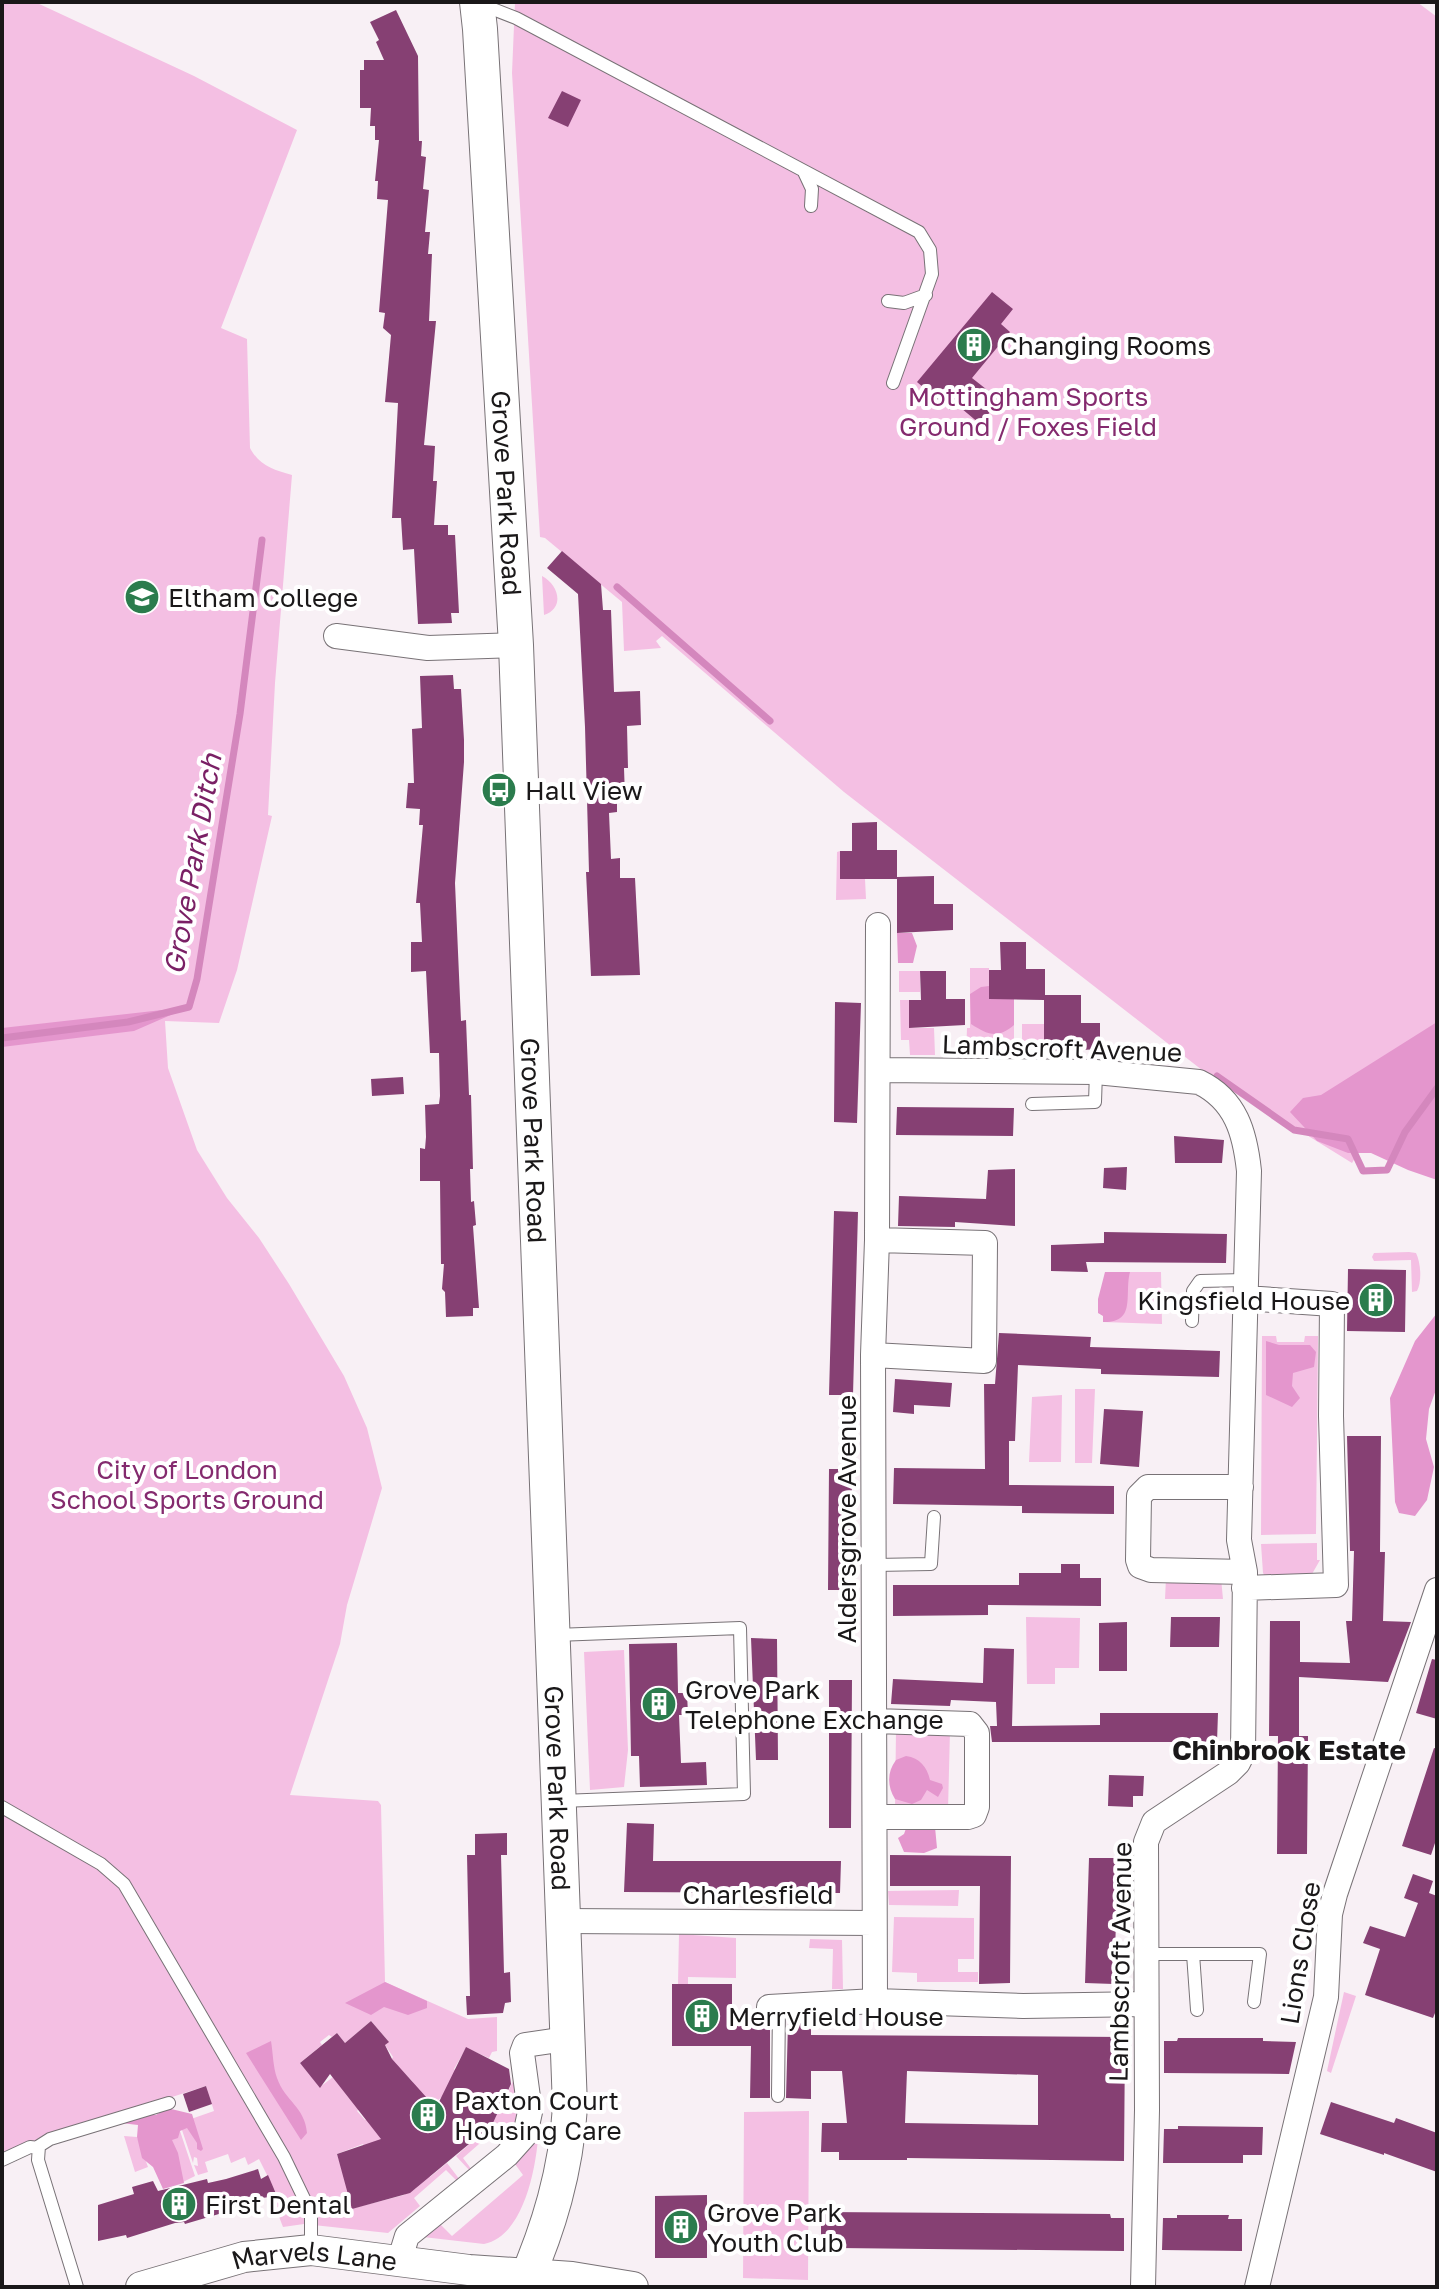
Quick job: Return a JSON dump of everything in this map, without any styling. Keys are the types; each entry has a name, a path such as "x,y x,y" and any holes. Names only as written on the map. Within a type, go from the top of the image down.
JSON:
{"main road":[{"name":"Grove Park Road","path":"477,2 516,645 570,2107 568,2145 550,2223 526,2281"}],"street":[{"path":"336,636 428,648 516,645"},
{"name":"Aldersgrove Avenue","path":"874,1923 873,1355 879,1070 878,925"},
{"name":"Lambscroft Avenue","path":"879,1070 1096,1072 1199,1082 1214,1089 1226,1101 1239,1120 1244,1135 1249,1171 1239,1540 1245,1580 1243,1753 1228,1773 1154,1822 1146,1842 1147,2110 1143,2287"},
{"path":"873,1355 984,1361 985,1243 877,1240"},
{"path":"1241,1487 1148,1487 1139,1496 1140,1566 1151,1570 1245,1580 1336,1585 1331,1416 1332,1304 1245,1289"},
{"name":"Lions Close","path":"1257,2287 1326,1997 1330,1914 1335,1894 1437,1590"},
{"path":"874,1721 970,1724 977,1733 977,1807 974,1815 875,1817"},
{"name":"Charlesfield","path":"564,1921 874,1923"},
{"path":"874,1923 875,2001"},
{"path":"774,2006 875,2001 1023,2006 1146,2004"},
{"path":"399,2262 407,2236 507,2155 525,2135 530,2112 522,2053 525,2045 566,2039"},
{"name":"Marvels Lane","path":"141,2287 244,2257 311,2250 526,2281 572,2277 633,2287"}],"lane":[{"path":"477,2 516,18 919,232 933,261 926,295 893,383"},
{"path":"804,172 812,189 811,206"},
{"path":"888,301 904,303 926,295"},
{"path":"1032,1104 1095,1102 1096,1072"},
{"path":"1192,1321 1193,1291 1200,1281 1245,1289"},
{"path":"875,1565 931,1564 934,1517"},
{"path":"552,1636 740,1628 744,1794 558,1801"},
{"path":"2,1807 101,1864 124,1884 284,2157 311,2213 311,2250"},
{"path":"1146,1954 1260,1954 1254,2002"},
{"path":"1193,1954 1197,2010"},
{"path":"774,2006 778,2096"},
{"path":"77,2287 38,2160 39,2148 50,2139 169,2103"},
{"path":"2,2160 30,2147 39,2148"}],"green space":[{"name":"City of London School Sports Ground","path":"2,2 35,2 194,76 297,130 221,328 247,339 250,448 267,466 292,475 275,683 268,815 272,816 237,970 219,1023 165,1021 168,1068 197,1150 227,1198 259,1238 289,1284 344,1376 367,1428 382,1488 347,1605 340,1644 290,1795 378,1801 381,1805 385,1982 468,2019 497,2017 497,2051 492,2052 489,2058 466,2048 454,2069 454,2087 426,2110 412,2081 391,2060 393,2057 385,2045 388,2041 371,2021 345,2043 337,2033 332,2037 329,2035 300,2063 320,2087 333,2077 365,2120 391,2139 364,2147 363,2144 337,2154 354,2208 404,2195 413,2187 415,2189 428,2174 430,2177 447,2163 460,2180 458,2182 446,2170 414,2198 420,2206 388,2233 304,2224 283,2227 271,2196 276,2193 259,2159 248,2165 245,2157 231,2163 228,2154 205,2162 208,2172 198,2175 194,2165 198,2166 197,2158 194,2157 193,2163 182,2130 191,2119 214,2111 206,2086 2,2152"},
{"name":"Mottingham Sports Ground / Foxes Field","path":"515,2 1417,2 1437,17 1437,1025 1352,1163 1202,1070 844,792 662,636 656,641 661,648 624,651 622,602 540,537 512,73"},
{"path":"542,576 556,590 557,596 555,607 544,615"},
{"path":"840,851 841,879 865,879 866,899 836,900 837,852"},
{"path":"970,968 989,968 989,998 1014,998 1014,1055 966,1055 967,1028 970,1028"},
{"path":"899,971 920,971 920,992 899,992"},
{"path":"900,1000 909,1000 909,1028 934,1028 935,1055 910,1055 909,1040 901,1040"},
{"path":"1022,1024 1044,1024 1044,1052 1052,1052 1052,1055 1022,1055"},
{"path":"1374,1253 1416,1253 1420,1272 1417,1291 1412,1292 1411,1260 1374,1261 1372,1257"},
{"path":"1105,1272 1161,1272 1162,1324 1103,1322"},
{"path":"1262,1336 1276,1336 1277,1342 1304,1342 1305,1336 1318,1336 1316,1534 1261,1535"},
{"path":"1075,1389 1095,1389 1092,1463 1075,1463"},
{"path":"1062,1395 1061,1462 1029,1462 1032,1397"},
{"path":"1317,1543 1317,1560 1320,1560 1312,1574 1265,1576 1263,1573 1261,1544"},
{"path":"1166,1578 1221,1578 1223,1599 1165,1599"},
{"path":"1026,1617 1080,1618 1079,1668 1055,1668 1055,1684 1027,1684"},
{"path":"624,1650 628,1750 624,1787 590,1790 584,1652"},
{"path":"896,1730 950,1731 948,1810 895,1810"},
{"path":"959,1890 958,1906 889,1905 888,1891"},
{"path":"894,1917 974,1918 974,1959 958,1959 958,1972 978,1972 978,1982 917,1982 917,1973 892,1972"},
{"path":"679,1934 736,1938 736,1978 688,1977 688,1984 678,1984"},
{"path":"810,1939 842,1940 843,1989 832,1989 833,1949 809,1948"},
{"path":"1344,1992 1356,1996 1331,2073 1327,2071"},
{"path":"516,2075 522,2112 514,2134 503,2123 463,2158 470,2171 456,2156 472,2142 470,2139 495,2118"},
{"path":"809,2111 808,2280 743,2278 744,2112"},
{"path":"539,2119 528,2192 511,2226 499,2238 484,2244 423,2237 440,2224 452,2236 523,2175 515,2164"},
{"path":"180,2131 195,2176 183,2182 166,2133"},
{"path":"124,2136 137,2137 148,2167 135,2172"}],"shaded area":[{"path":"897,933 912,933 917,946 913,963 898,963"},
{"path":"989,986 1014,998 1014,1025 998,1034 988,1033 971,1024 970,994"},
{"path":"189,1007 134,1031 2,1047 2,1028"},
{"path":"1437,1022 1437,1180 1371,1153 1348,1153 1317,1141 1290,1112 1303,1098 1321,1095"},
{"path":"1105,1272 1130,1272 1125,1312 1121,1318 1103,1322 1103,1316 1098,1313 1098,1299"},
{"path":"1437,1313 1437,1387 1429,1409 1426,1439 1434,1467 1427,1500 1415,1516 1399,1513 1395,1502 1390,1398 1415,1341"},
{"path":"1266,1341 1279,1345 1310,1345 1316,1352 1314,1367 1293,1373 1292,1386 1300,1398 1292,1407 1266,1395"},
{"path":"906,1756 922,1764 930,1780 942,1784 938,1797 927,1790 921,1800 912,1804 895,1799 889,1784 890,1774 896,1760"},
{"path":"908,1823 935,1827 937,1848 924,1853 904,1852 898,1838 904,1834"},
{"path":"385,1982 427,2001 427,2008 408,2015 384,2007 371,2015 345,2003"},
{"path":"271,2041 277,2078 303,2117 307,2133 301,2140 246,2053"},
{"path":"167,2108 192,2114 203,2149 197,2149 197,2143 187,2128 180,2131 178,2138 172,2140 184,2183 163,2189 153,2167 142,2158 137,2137 138,2125 121,2123 156,2115"}],"building":[{"path":"396,10 418,56 419,141 422,141 421,156 426,157 423,189 429,190 425,232 430,232 428,254 432,254 429,321 436,321 424,445 435,446 433,481 437,481 434,525 448,525 448,535 455,535 459,613 451,613 452,623 418,624 414,549 403,550 401,518 392,518 398,403 385,402 391,335 383,328 385,313 379,312 388,200 377,199 378,181 375,181 379,140 375,140 375,126 370,126 371,108 360,108 360,70 364,70 364,60 384,60 370,22"},
{"path":"562,91 581,100 568,127 548,118"},
{"name":"Changing Rooms","path":"992,292 1013,309 1001,324 1010,332 972,378 1000,400 980,424 955,403 950,410 917,382"},
{"path":"562,551 601,584 603,610 611,610 614,692 640,691 641,725 627,726 625,797 617,797 617,812 609,813 611,859 620,858 620,878 635,878 640,975 591,976 586,872 589,872 585,727 578,594 547,568"},
{"path":"453,675 454,689 461,689 464,740 455,883 461,1021 466,1020 471,1095 471,1202 474,1201 476,1225 473,1226 479,1308 473,1308 473,1316 446,1317 445,1292 442,1289 444,1264 441,1264 440,1181 420,1181 420,1148 425,1149 426,1137 425,1105 439,1104 440,1096 439,1053 430,1053 426,971 411,972 411,942 422,942 420,903 416,903 423,825 419,825 420,809 406,808 408,783 414,783 412,729 422,728 420,676"},
{"path":"877,822 877,850 897,850 897,879 840,879 840,851 852,851 852,823"},
{"path":"934,876 934,904 953,904 953,930 897,933 897,877"},
{"path":"1000,942 1026,942 1026,969 1045,969 1045,995 1081,995 1081,1023 1100,1023 1100,1049 1044,1052 1044,1000 989,999 989,970 1001,970"},
{"path":"920,971 946,971 946,999 965,999 965,1025 909,1028 909,1000 921,1000"},
{"path":"835,1002 861,1003 857,1123 834,1122"},
{"path":"403,1077 404,1094 372,1096 371,1079"},
{"path":"897,1107 1014,1108 1013,1136 896,1135"},
{"path":"1174,1136 1224,1140 1222,1163 1175,1163"},
{"path":"1127,1167 1126,1190 1103,1188 1104,1168"},
{"path":"1015,1169 1015,1226 955,1222 955,1227 898,1226 899,1196 986,1199 988,1170"},
{"path":"834,1211 858,1212 853,1395 829,1395"},
{"path":"1104,1232 1227,1234 1226,1263 1086,1262 1088,1272 1051,1271 1051,1245 1104,1243"},
{"name":"Kingsfield House","path":"1348,1269 1406,1270 1405,1332 1347,1331"},
{"path":"999,1333 1091,1337 1090,1347 1220,1351 1219,1377 1101,1374 1101,1369 1018,1365 1015,1441 1009,1441 1009,1485 1114,1486 1114,1514 1022,1513 1022,1506 893,1504 894,1468 985,1469 984,1384 995,1384"},
{"path":"895,1379 952,1383 950,1407 914,1405 914,1414 893,1412"},
{"path":"1104,1409 1143,1411 1139,1467 1100,1464"},
{"path":"1347,1436 1381,1436 1380,1552 1385,1552 1383,1621 1411,1622 1388,1682 1299,1677 1299,1736 1308,1736 1307,1854 1277,1854 1278,1736 1269,1736 1270,1621 1300,1621 1300,1662 1350,1663 1346,1621 1352,1621 1354,1551 1350,1551"},
{"path":"829,1469 852,1469 851,1590 828,1590"},
{"path":"1061,1564 1080,1564 1080,1578 1101,1578 1101,1606 988,1605 988,1615 893,1616 893,1585 1019,1585 1019,1573 1061,1573"},
{"path":"1171,1617 1220,1617 1219,1647 1170,1647"},
{"path":"1127,1622 1127,1671 1099,1671 1099,1623"},
{"path":"751,1638 777,1639 778,1760 756,1760"},
{"name":"Grove Park Telephone Exchange","path":"677,1643 678,1693 687,1693 688,1715 679,1715 681,1763 706,1762 707,1785 640,1787 639,1756 631,1756 629,1644"},
{"path":"984,1648 1014,1649 1012,1726 1100,1725 1100,1713 1218,1713 1217,1742 992,1742 990,1726 997,1726 996,1702 951,1700 950,1706 891,1704 893,1679 983,1683"},
{"path":"1432,1659 1437,1660 1437,1719 1416,1713"},
{"path":"829,1680 852,1680 851,1828 829,1828"},
{"path":"1434,1748 1437,1749 1437,1837 1431,1855 1402,1846"},
{"path":"1109,1775 1144,1776 1143,1796 1133,1796 1133,1807 1108,1806"},
{"path":"627,1823 654,1824 653,1861 841,1861 840,1893 624,1892"},
{"path":"507,1833 507,1855 501,1855 504,1973 510,1972 511,2002 505,2003 503,2013 467,2015 466,1996 470,1996 467,1855 475,1855 475,1834"},
{"path":"890,1855 1011,1856 1010,1983 979,1984 980,1886 890,1886"},
{"path":"1089,1858 1118,1858 1114,1984 1085,1983"},
{"path":"1413,1874 1433,1881 1429,1893 1437,1896 1437,2008 1433,2018 1365,1995 1380,1949 1363,1943 1370,1926 1405,1937 1418,1903 1404,1898"},
{"name":"Merryfield House","path":"672,1984 732,1984 732,2022 770,2022 770,2098 750,2098 751,2046 672,2046"},
{"name":"Paxton Court Housing Care","path":"371,2021 389,2042 385,2045 392,2059 436,2108 466,2047 509,2069 511,2084 492,2125 410,2193 352,2209 337,2154 381,2139 330,2074 320,2088 300,2063 337,2033 345,2043"},
{"path":"788,2023 811,2023 811,2035 1125,2037 1124,2161 839,2160 839,2152 821,2152 822,2123 847,2123 842,2071 811,2071 811,2099 786,2098","holes":["907,2071 1038,2075 1038,2125 905,2123"]},
{"path":"1178,2038 1263,2038 1263,2041 1296,2042 1289,2074 1164,2073 1164,2041 1177,2041"},
{"path":"206,2086 212,2104 189,2112 183,2094"},
{"path":"1331,2102 1394,2123 1396,2118 1437,2133 1437,2172 1320,2134"},
{"path":"1178,2126 1263,2127 1262,2155 1243,2155 1243,2163 1163,2163 1164,2129 1178,2129"},
{"path":"258,2169 261,2179 268,2175 277,2196 262,2198 246,2206 185,2224 175,2223 127,2238 126,2235 98,2241 98,2205 134,2194 132,2187 153,2181 158,2191 207,2179 208,2183"},
{"name":"Grove Park Youth Club","path":"707,2195 707,2258 655,2258 655,2196"},
{"path":"821,2212 1110,2214 1111,2218 1124,2218 1124,2251 838,2248 839,2241 821,2241"},
{"path":"1177,2215 1229,2215 1228,2219 1242,2219 1242,2251 1162,2250 1163,2218 1177,2218"}],"waterway":[{"name":"Grove Park Ditch","path":"2,1038 128,1022 189,1007 197,979 240,714 262,540"},
{"name":"Grove Park Ditch","path":"617,587 770,721"},
{"name":"Grove Park Ditch","path":"1217,1076 1294,1130 1348,1139 1363,1171 1387,1170 1405,1132 1437,1088"}],"place":[{"name":"Changing Rooms","path":"974,345"},
{"name":"Eltham College","path":"142,597"},
{"name":"Hall View","path":"499,790"},
{"name":"Kingsfield House","path":"1376,1300"},
{"name":"Grove Park Telephone Exchange","path":"659,1704"},
{"name":"Merryfield House","path":"702,2016"},
{"name":"Paxton Court Housing Care","path":"428,2115"},
{"name":"First Dental","path":"179,2204"},
{"name":"Grove Park Youth Club","path":"681,2227"}],"district":[{"name":"Chinbrook Estate","path":"1289,1749"}]}
